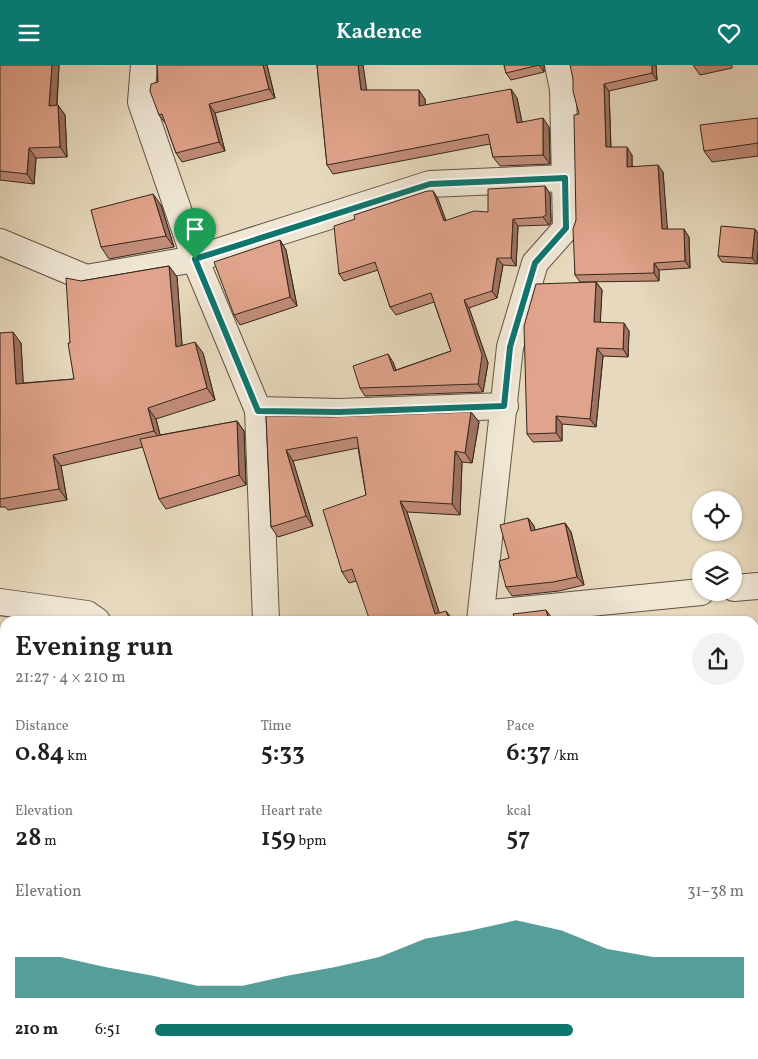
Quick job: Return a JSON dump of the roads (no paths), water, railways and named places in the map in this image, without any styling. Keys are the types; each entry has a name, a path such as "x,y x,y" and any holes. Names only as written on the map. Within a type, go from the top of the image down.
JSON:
{"street":[{"path":"144,65 142,102 195,259 258,411 266,616"},
{"path":"481,616 510,347 535,263 566,228 563,89 558,65"},
{"path":"0,242 86,278 195,259 430,184 565,178"},
{"path":"258,411 339,412 504,406"},
{"path":"742,587 758,586"},
{"path":"498,616 692,593"},
{"path":"0,602 74,616"}]}
